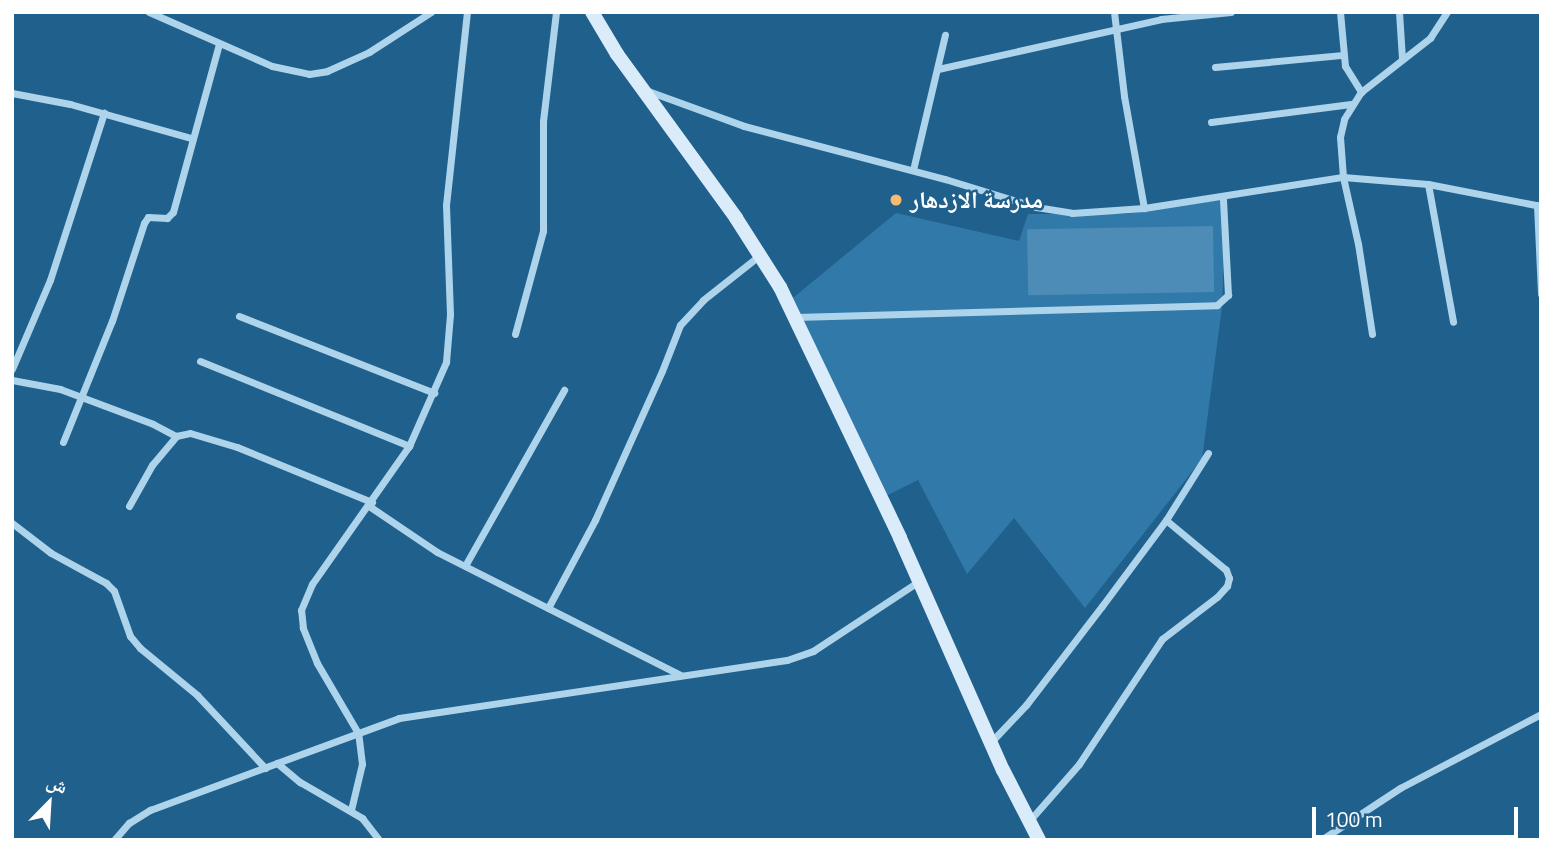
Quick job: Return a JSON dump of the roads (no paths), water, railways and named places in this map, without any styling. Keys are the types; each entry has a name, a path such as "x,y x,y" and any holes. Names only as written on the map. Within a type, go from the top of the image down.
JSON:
{"street":[{"path":"149,12 272,65 309,74 327,71 369,52 431,12"},
{"path":"351,810 362,764 358,733 320,669 303,628 301,610 312,584 409,446 446,362 450,335 446,205 467,12"},
{"path":"515,334 543,231 543,121 556,12"},
{"path":"592,12 640,87 760,255 794,317 1039,840"},
{"path":"1114,12 1124,96 1144,208"},
{"path":"938,69 1161,19 1231,12"},
{"path":"1340,12 1343,55 1350,78 1360,92"},
{"path":"1399,12 1402,59"},
{"path":"1372,334 1358,244 1343,177 1340,136 1351,104 1360,92 1430,38 1447,12"},
{"path":"913,170 945,35"},
{"path":"63,442 82,397 144,223 150,216 171,215 219,44"},
{"path":"1215,67 1343,55"},
{"path":"640,87 744,126 913,170 1044,209 1072,213 1144,208 1223,198 1343,177 1428,184 1539,206 1541,294"},
{"path":"12,93 104,113 191,138"},
{"path":"1211,122 1351,104"},
{"path":"12,369 50,280 104,113"},
{"path":"1428,184 1453,322"},
{"path":"794,317 1217,305 1228,295 1223,198"},
{"path":"548,608 595,520 680,325 704,300 760,255"},
{"path":"239,316 434,393"},
{"path":"200,362 409,446"},
{"path":"12,380 82,397 176,436 196,434 237,447 370,504 427,547 466,564 682,676"},
{"path":"466,564 564,390"},
{"path":"129,506 152,465 176,436"},
{"path":"991,742 1052,671 1166,520 1208,453"},
{"path":"1030,820 1079,764 1162,639 1217,597 1227,586 1229,578 1226,570 1166,520"},
{"path":"12,523 51,552 106,583 114,591 130,636 139,648 219,716 265,768"},
{"path":"114,840 129,823 150,810 399,718 787,660 813,652 919,581"},
{"path":"1321,840 1400,788 1541,714"},
{"path":"277,763 300,782 351,810 379,840"}],"place":[{"name":"مدرسة الازدهار","path":"896,200"}]}
